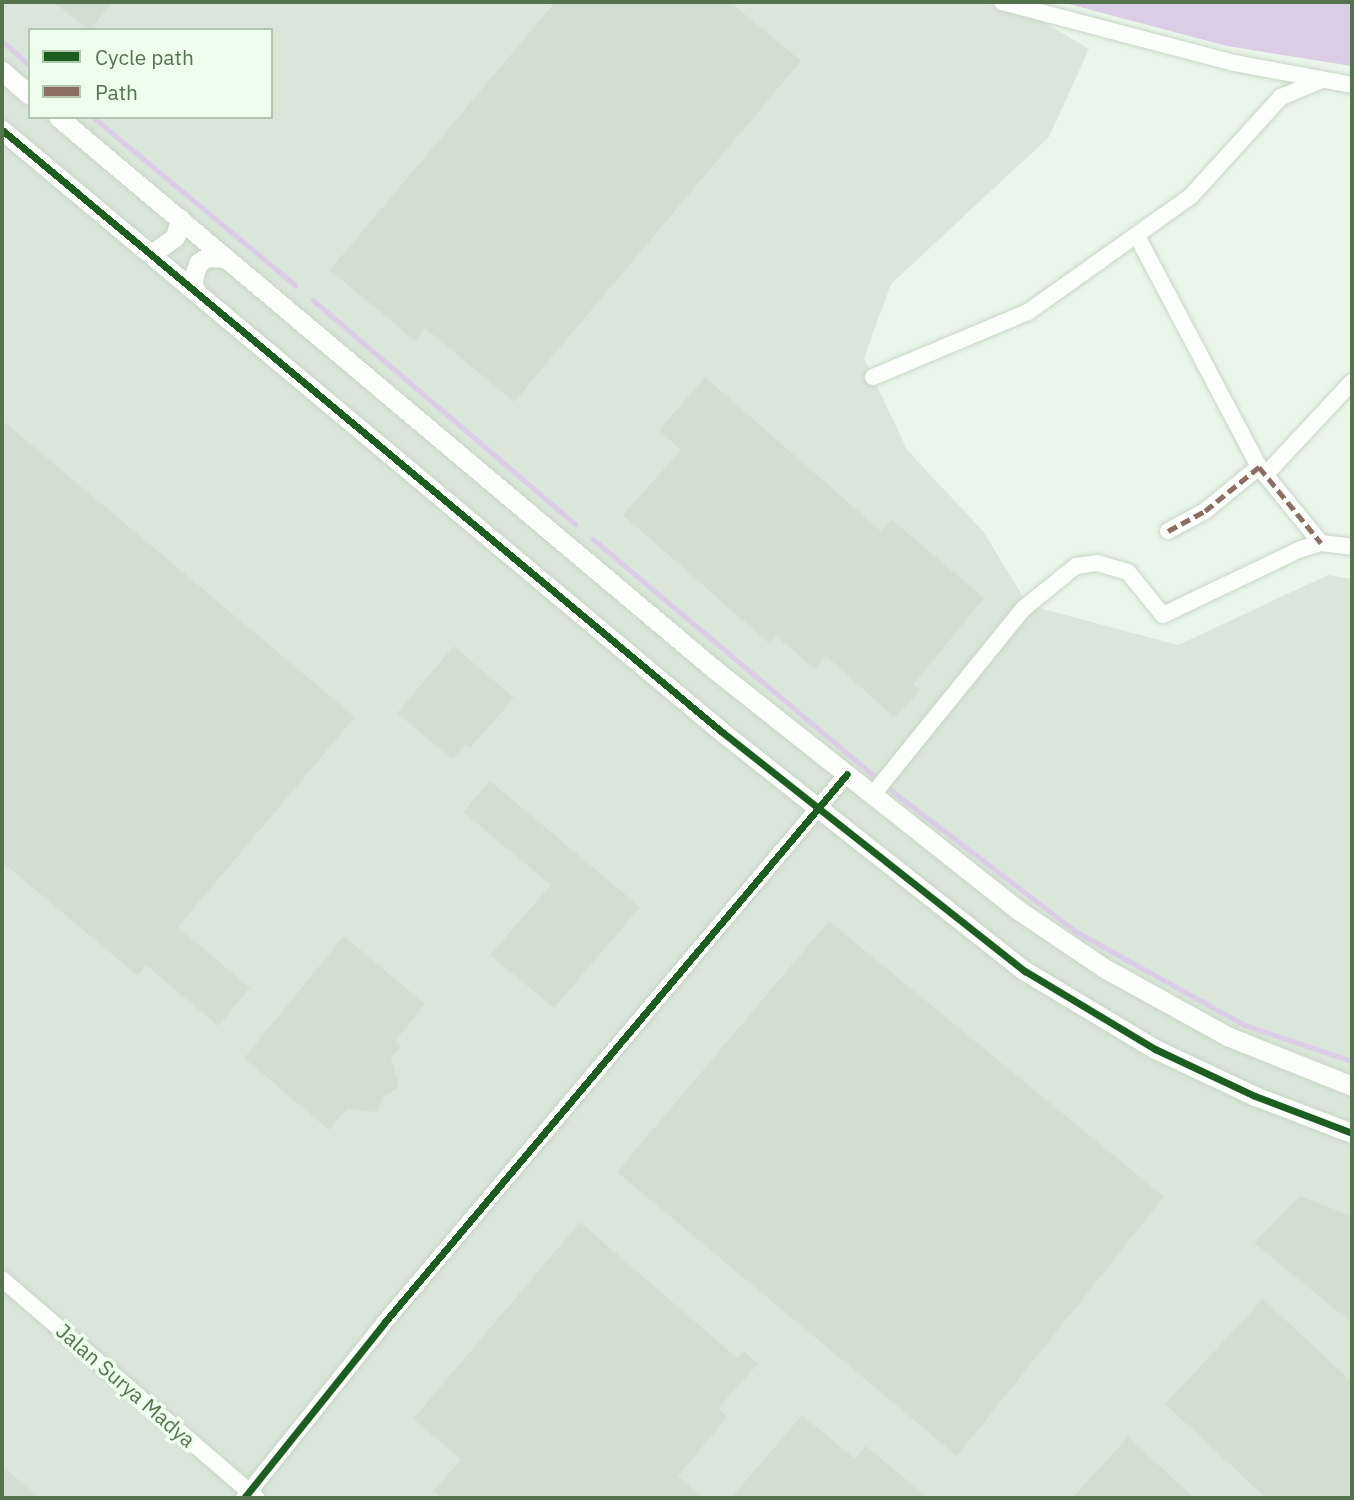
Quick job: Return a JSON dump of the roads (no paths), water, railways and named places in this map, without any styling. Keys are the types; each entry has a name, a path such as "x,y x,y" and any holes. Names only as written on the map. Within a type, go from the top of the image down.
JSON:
{"street":[{"path":"1002,2 1235,63 1352,85"},
{"path":"2,71 28,93"},
{"path":"873,377 1001,328 1138,238 1191,196 1281,96 1322,80"},
{"path":"60,119 723,677 874,793 1018,910 1092,961 1227,1036 1352,1086"},
{"path":"2,130 153,253 722,732 820,805 995,948 1065,996 1190,1066 1352,1133"},
{"path":"153,253 175,237 180,219"},
{"path":"1138,238 1263,469 1321,543"},
{"path":"196,291 192,282 198,263 207,257 226,258"},
{"path":"1168,531 1205,511 1263,469 1352,382"},
{"path":"874,793 1023,609 1068,571 1087,563 1119,568 1163,615 1321,543 1352,547"},
{"path":"250,1496 847,774"},
{"name":"Jalan Surya Madya","path":"2,1279 250,1496"}],"waterway":[{"path":"2,41 28,63"},
{"path":"95,119 295,285"},
{"path":"313,300 575,524"},
{"path":"593,539 873,775"},
{"path":"891,790 1077,932 1245,1025 1352,1061"}]}
